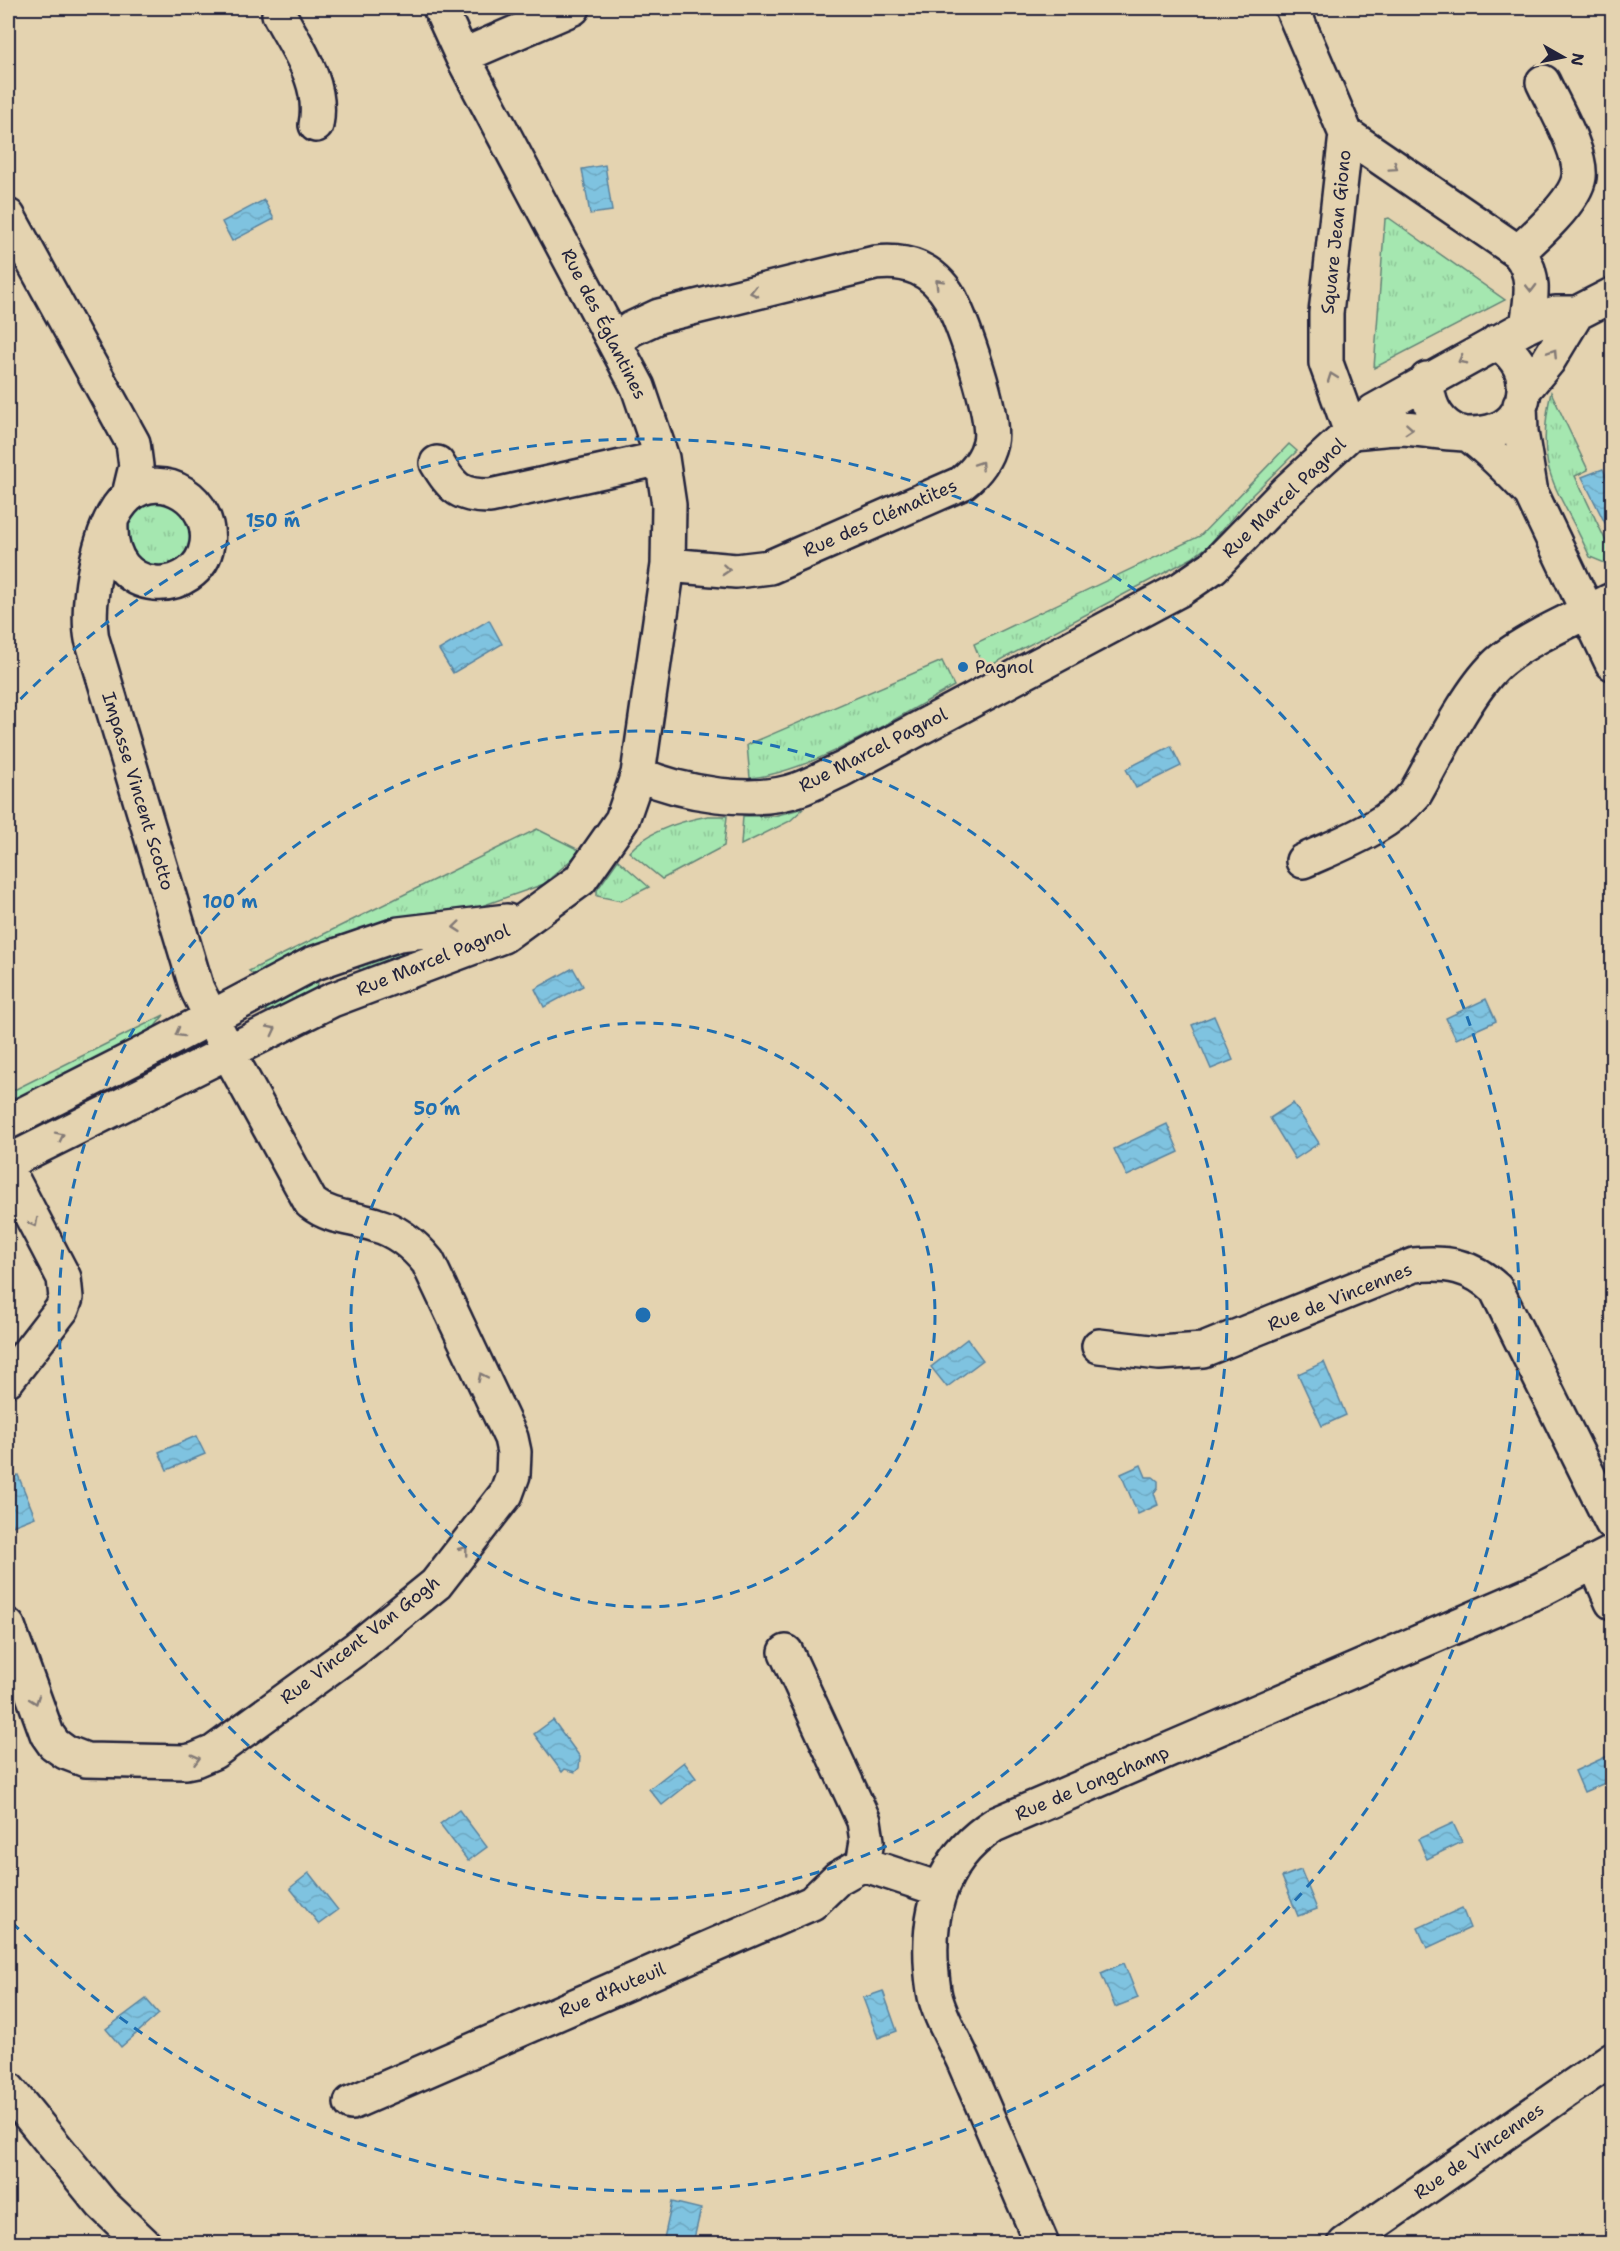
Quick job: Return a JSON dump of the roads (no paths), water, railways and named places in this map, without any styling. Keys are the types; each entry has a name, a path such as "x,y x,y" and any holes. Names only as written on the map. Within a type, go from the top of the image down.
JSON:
{"street":[{"name":"Rue des Églantines","path":"440,8 462,56 639,387 662,458 669,505 668,565 638,774"},
{"path":"462,56 573,8"},
{"path":"1292,8 1346,134"},
{"path":"279,10 314,79 319,112 316,125"},
{"path":"1527,326 1532,290 1525,261 1518,252 1568,199 1577,186 1579,176 1574,152 1543,82"},
{"name":"Square Jean Giono","path":"1351,432 1326,363 1326,313 1346,134 1518,252"},
{"name":"Impasse Vincent Scotto","path":"8,216 133,443 136,466 129,495 117,508 111,523 92,589 89,625 197,989 229,1053"},
{"name":"Rue des Clématites","path":"615,340 659,315 875,263 900,262 925,270 945,288 989,414 991,439 987,453 981,465 962,483 770,567 736,571 668,565"},
{"name":"Rue Marcel Pagnol","path":"8,1162 332,1000 503,936 535,915 580,880 607,845 622,820 638,774 665,786 738,797 768,797 798,789 841,770 1181,589 1213,567 1287,491 1374,411 1427,379 1527,326 1555,313 1577,313 1612,295"},
{"name":"Rue Marcel Pagnol","path":"1351,432 1400,428 1468,435 1485,434 1499,429 1512,419 1522,398 1577,313"},
{"path":"1496,342 1509,350 1518,362 1522,398 1521,432 1531,493"},
{"path":"1427,379 1427,394 1432,409 1441,421 1454,430 1468,435 1531,493 1600,606 1612,663"},
{"path":"437,463 450,484 469,496 490,496 662,458"},
{"path":"111,523 110,541 115,556 125,571 139,580 156,584 172,582 188,574 199,561 206,546 207,528 202,512 192,499 178,489 161,485 144,487 129,495"},
{"path":"1303,861 1377,827 1404,807 1415,794 1480,683 1496,665 1515,649 1600,606"},
{"path":"8,1122 312,964 399,934 494,923 535,915"},
{"name":"Rue Vincent Van Gogh","path":"8,1626 47,1734 54,1744 65,1752 86,1760 195,1760 214,1752 357,1648 436,1584 502,1501 510,1485 514,1452 511,1438 428,1262 412,1244 394,1232 376,1224 334,1217 311,1203 229,1053"},
{"path":"8,1171 63,1278 66,1289 63,1309 8,1379"},
{"name":"Rue de Vincennes","path":"1099,1346 1158,1353 1203,1350 1414,1265 1438,1263 1460,1266 1482,1275 1496,1289 1612,1523"},
{"path":"1604,1558 1612,1602"},
{"name":"Rue de Longchamp","path":"1042,2244 934,1993 932,1938 939,1889 962,1850 994,1825 1550,1585 1604,1558"},
{"path":"786,1652 864,1821 867,1841 863,1864 939,1889"},
{"name":"Rue d'Auteuil","path":"351,2103 812,1903 838,1878 863,1864"},
{"name":"Rue de Vincennes","path":"1345,2244 1612,2059"},
{"path":"8,2089 102,2204 144,2244"}],"water":[{"path":"605,165 612,211 590,214 582,169"},
{"path":"264,200 274,219 232,241 222,222"},
{"path":"1603,469 1612,490 1612,519 1605,523 1582,477"},
{"path":"489,620 502,644 453,673 439,650"},
{"path":"1171,746 1181,766 1136,788 1126,769"},
{"path":"573,968 583,986 544,1007 535,989"},
{"path":"1486,999 1496,1021 1456,1039 1446,1018"},
{"path":"1214,1016 1233,1060 1211,1069 1192,1025"},
{"path":"1293,1103 1319,1143 1295,1159 1270,1118"},
{"path":"1167,1124 1179,1152 1127,1176 1114,1149"},
{"path":"967,1339 983,1360 947,1387 931,1367"},
{"path":"1324,1362 1346,1415 1322,1426 1298,1374"},
{"path":"196,1436 205,1454 167,1470 159,1452"},
{"path":"1141,1465 1146,1477 1153,1477 1158,1481 1158,1487 1154,1493 1158,1505 1138,1514 1121,1474"},
{"path":"18,1475 35,1517 10,1527 8,1479"},
{"path":"553,1720 580,1757 579,1768 575,1772 565,1769 562,1772 534,1734"},
{"path":"1612,1754 1612,1780 1584,1792 1575,1771"},
{"path":"684,1762 696,1778 662,1805 649,1789"},
{"path":"459,1810 487,1847 468,1861 440,1824"},
{"path":"1453,1823 1462,1842 1427,1859 1418,1839"},
{"path":"1301,1870 1317,1909 1298,1916 1282,1877"},
{"path":"309,1873 338,1910 319,1924 290,1888"},
{"path":"1462,1908 1470,1928 1427,1948 1418,1928"},
{"path":"1124,1963 1138,1998 1115,2007 1101,1973"},
{"path":"883,1991 897,2031 878,2038 863,1998"},
{"path":"146,1999 159,2014 121,2047 106,2029"},
{"path":"672,2202 701,2209 693,2243 663,2243"}],"place":[{"name":"Pagnol","path":"963,667"}]}
